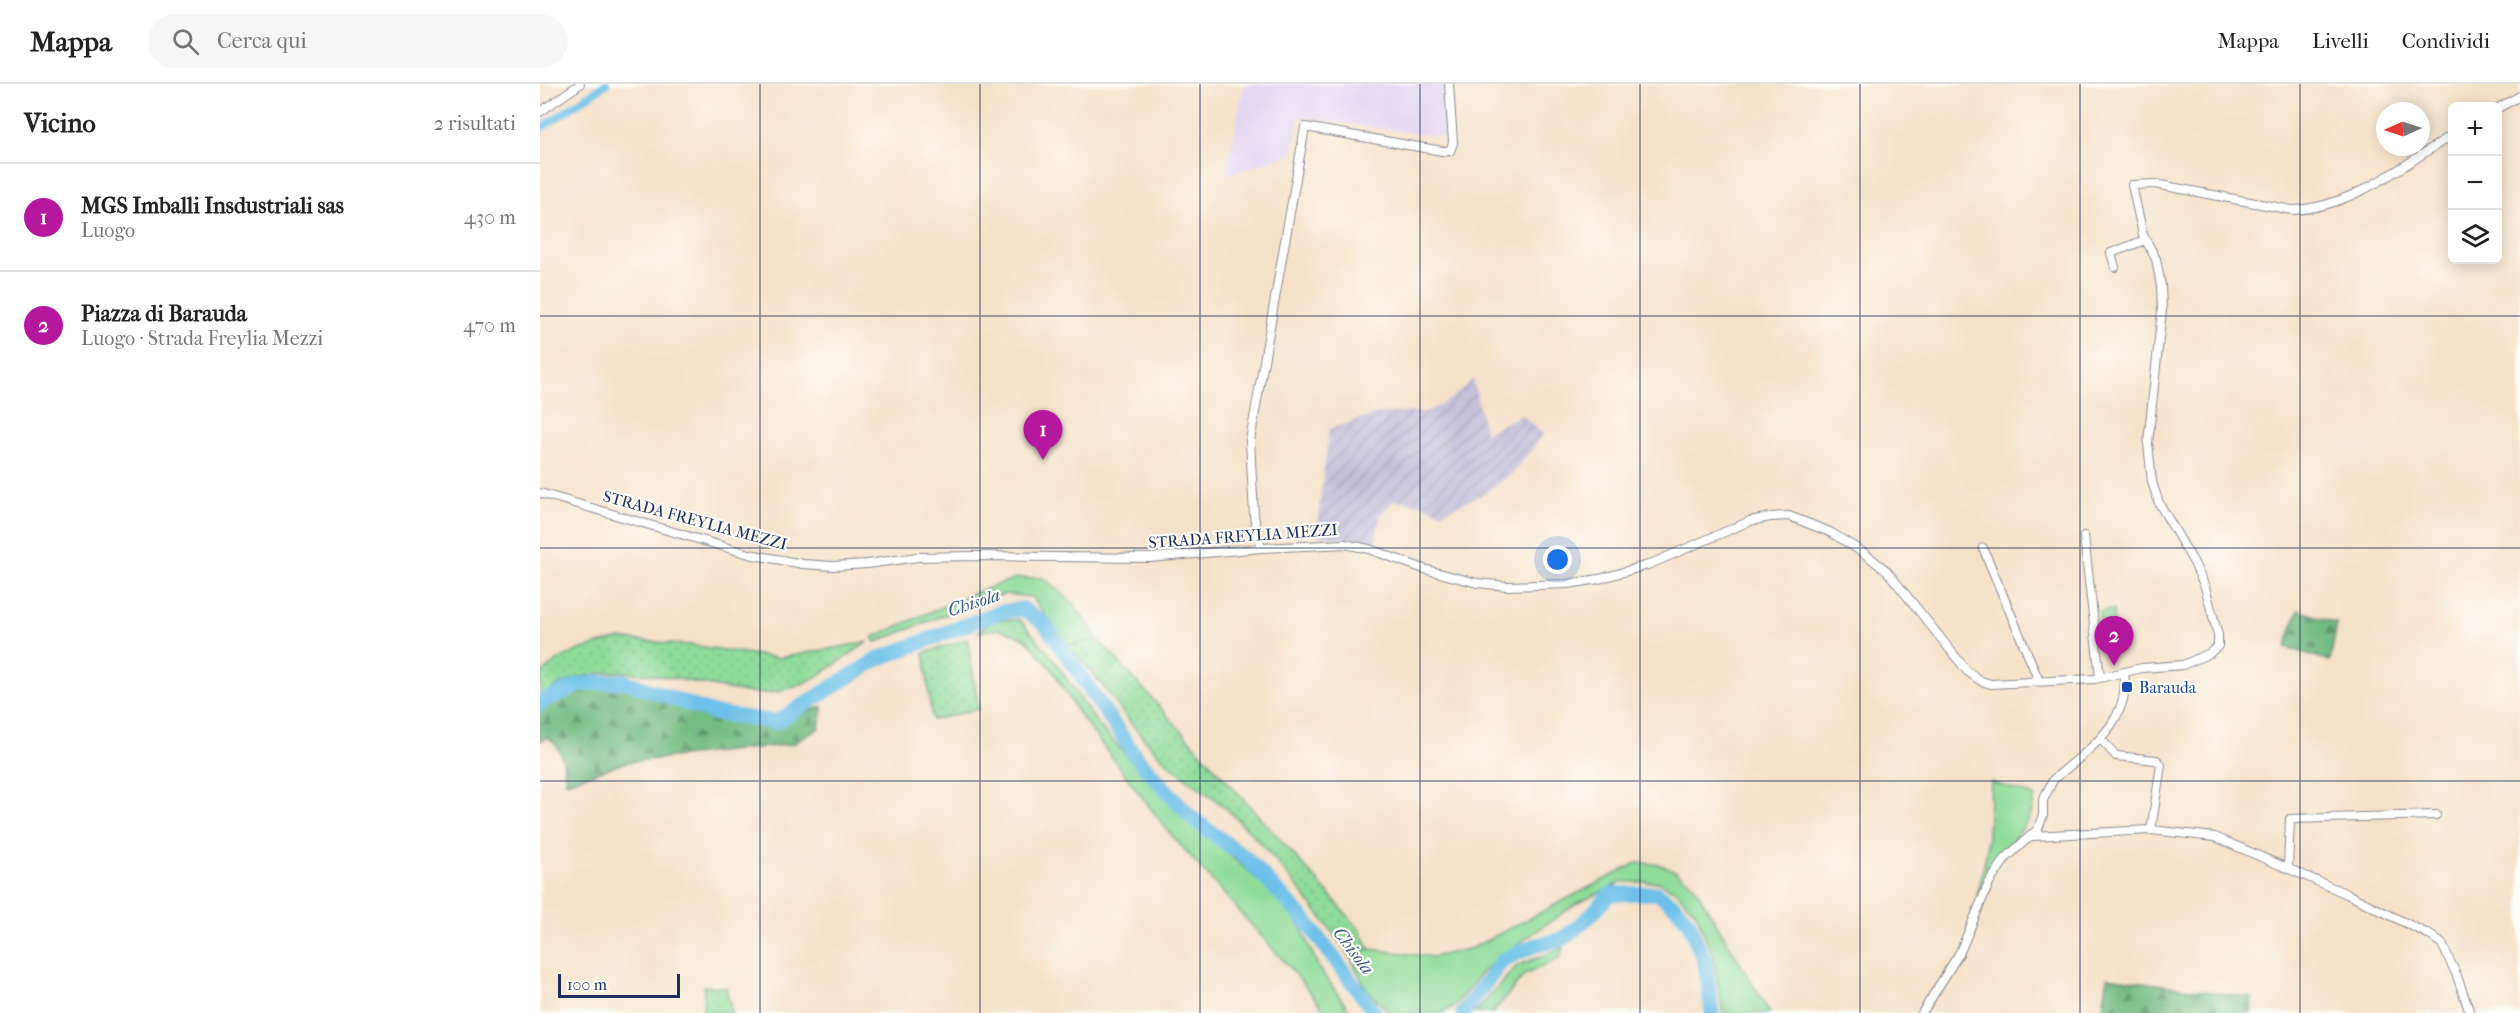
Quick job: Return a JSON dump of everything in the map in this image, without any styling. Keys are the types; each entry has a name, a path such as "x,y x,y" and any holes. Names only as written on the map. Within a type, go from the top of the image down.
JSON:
{"street":[{"path":"540,112 580,84"},
{"path":"1261,548 1254,516 1250,441 1305,127 1450,151 1454,143 1449,84"},
{"path":"2502,106 2520,96"},
{"path":"2115,267 2111,253 2145,240 2132,185 2155,184 2292,210 2308,209 2322,206 2367,187 2448,137"},
{"name":"STRADA FREYLIA MEZZI","path":"540,493 749,554 803,564 833,566 918,557 962,556 1150,558 1261,548 1345,544 1370,549 1424,569 1477,583 1540,586 1599,579 1648,564 1750,521 1789,516 1830,532 1864,553 1887,571 1966,671 1982,681 1991,684 2100,678 2164,665 2182,665 2210,653 2218,646 2218,635 2205,587 2194,562 2159,503 2152,482 2148,443 2162,310 2161,286 2156,259 2145,240"},
{"path":"2084,536 2100,678"},
{"path":"1983,548 2039,681"},
{"path":"1922,1013 1960,952 1989,883 2006,858 2038,829 2043,815 2043,800 2053,780 2101,739 2114,723 2125,692 2124,672"},
{"path":"2101,739 2116,756 2157,760 2161,765 2151,830"},
{"path":"2288,867 2290,819 2436,815"},
{"path":"2032,836 2151,830 2215,837 2347,894 2442,944 2457,976 2470,1013"}],"shaded area":[{"path":"1244,84 1446,84 1450,138 1299,117 1293,154 1226,175"},
{"path":"1473,379 1485,433 1521,415 1544,434 1513,473 1485,493 1441,513 1422,504 1394,500 1381,514 1375,542 1316,535 1329,429 1379,413 1427,412 1449,400"}],"green space":[{"path":"1016,578 1043,578 1073,603 1098,639 1067,645 1032,597 1005,594 972,604 876,642 873,637 972,594"},
{"path":"2113,610 2116,646 2102,647 2099,612"},
{"path":"2298,610 2337,624 2330,661 2286,647"},
{"path":"993,620 1020,620 1052,657 1097,723 1158,790 1273,894 1299,924 1320,970 1352,1013 1327,1013 1168,831 1078,713 1053,671 1026,639 1000,629 978,632"},
{"path":"619,639 691,645 778,658 868,642 812,679 775,692 744,692 668,677 623,672 581,677 560,685 540,697 540,675 549,667 577,651"},
{"path":"967,639 979,709 932,720 924,653"},
{"path":"1098,639 1315,878 1360,930 1370,949 1351,958 1280,865 1249,831 1223,806 1178,772 1148,744 1092,672 1067,645"},
{"path":"624,681 708,719 776,722 823,706 819,728 793,744 628,762 566,782 562,756 557,746 547,737 540,741 540,707 545,700 582,684"},
{"path":"1991,782 2035,796 2030,818 1990,869 1977,897 1987,851"},
{"path":"1636,863 1668,867 1694,886 1770,1013 1723,1013 1713,956 1696,913 1676,891 1658,882 1622,882 1578,903 1483,971 1455,1006 1441,1013 1390,1013 1366,989 1351,958 1370,949 1433,957 1472,948"},
{"path":"1564,947 1559,959 1524,975 1493,1013 1474,1013 1517,966"},
{"path":"2108,977 2252,998 2251,1013 2102,1011"},
{"path":"704,986 726,987 732,1013 703,1013"}],"waterway":[{"path":"540,129 606,84"},
{"name":"Chisola","path":"540,705 545,700 582,684 624,681 713,713 776,722 878,659 1000,612 1023,609 1045,624 1137,758 1192,818 1245,857 1305,920 1375,1013"},
{"name":"Chisola","path":"1463,1013 1503,960 1533,946 1563,939 1589,917 1610,894 1657,893 1675,906 1689,923 1705,963 1712,1013"}],"place":[{"name":"MGS Imballi Insdustriali sas","path":"1043,460"},
{"name":"Piazza di Barauda","path":"2114,666"},
{"name":"Barauda","path":"2127,687"}]}
